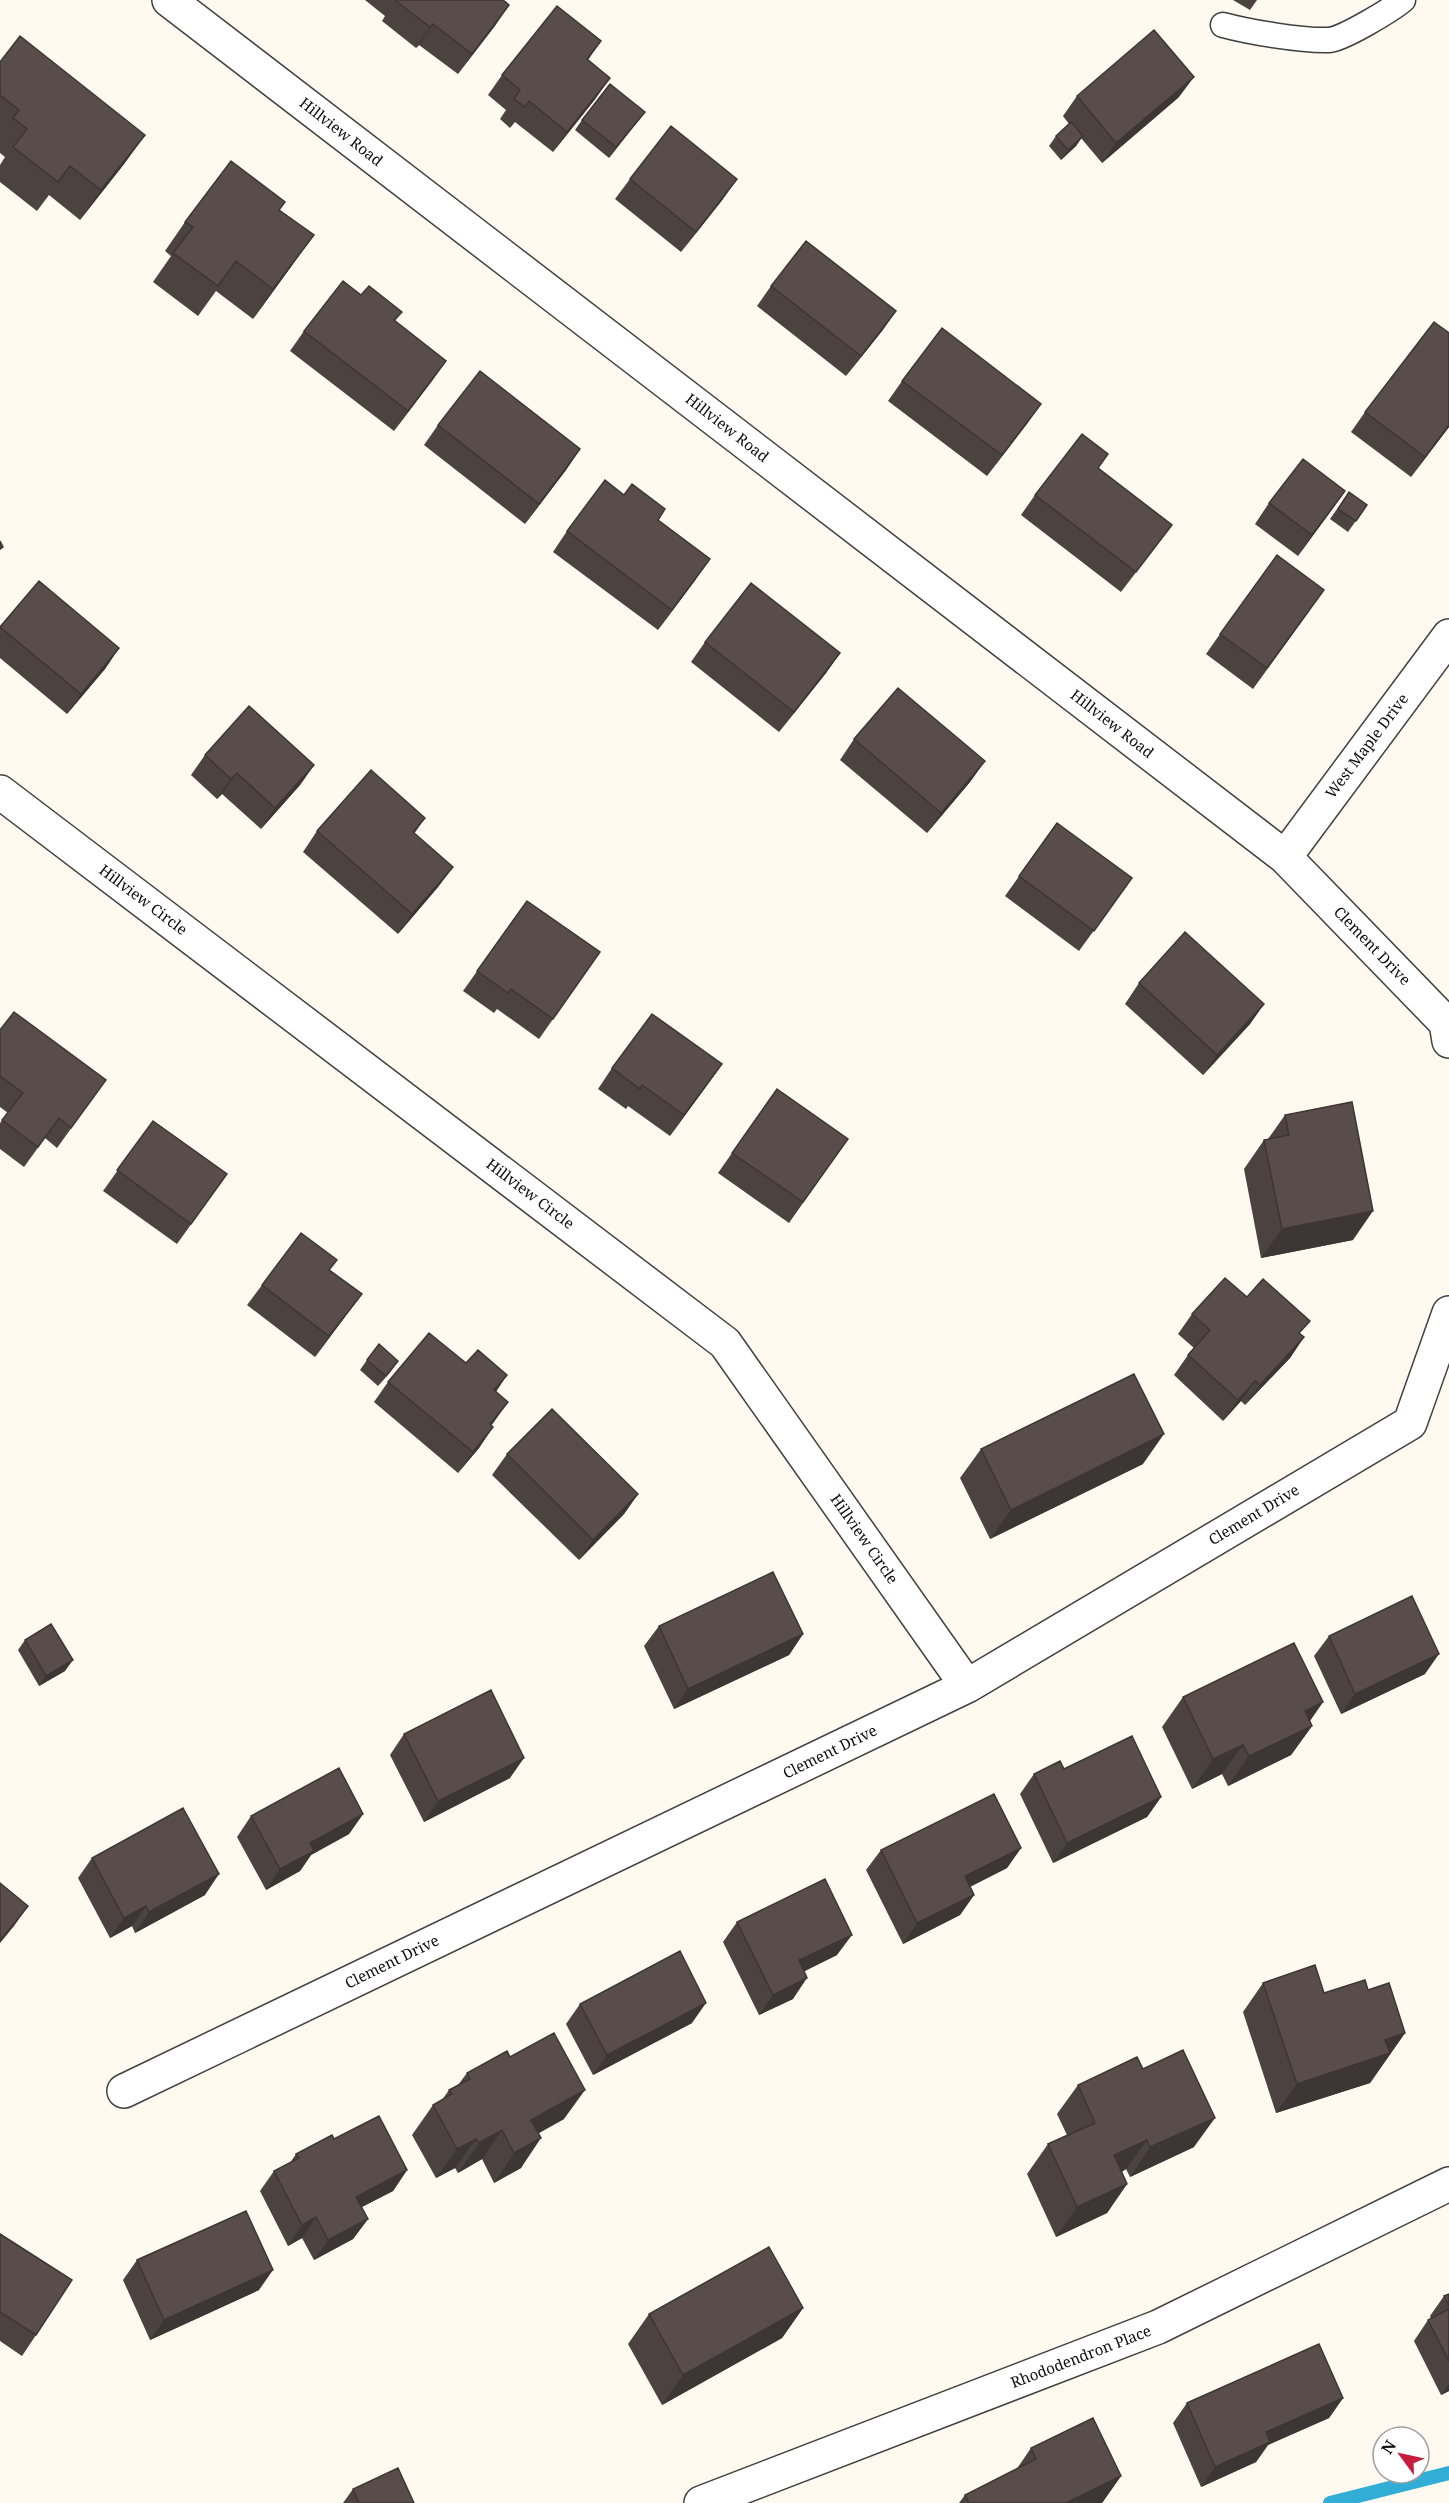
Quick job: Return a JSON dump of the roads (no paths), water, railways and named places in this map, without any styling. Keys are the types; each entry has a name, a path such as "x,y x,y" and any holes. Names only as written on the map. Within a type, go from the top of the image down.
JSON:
{"street":[{"name":"Hillview Road","path":"169,0 1284,857"},
{"name":"West Maple Drive","path":"1284,857 1449,636"},
{"name":"Hillview Circle","path":"0,792 725,1343 967,1686"},
{"name":"Clement Drive","path":"1284,857 1446,1023 1449,1041"},
{"name":"Clement Drive","path":"124,2091 967,1686 1410,1423 1449,1313"},
{"name":"Rhododendron Place","path":"701,2503 1158,2327 1449,2184"}],"lane":[{"path":"1223,25 1245,31 1331,40 1390,11 1403,0"}],"waterway":[{"path":"1330,2503 1449,2473"}]}
